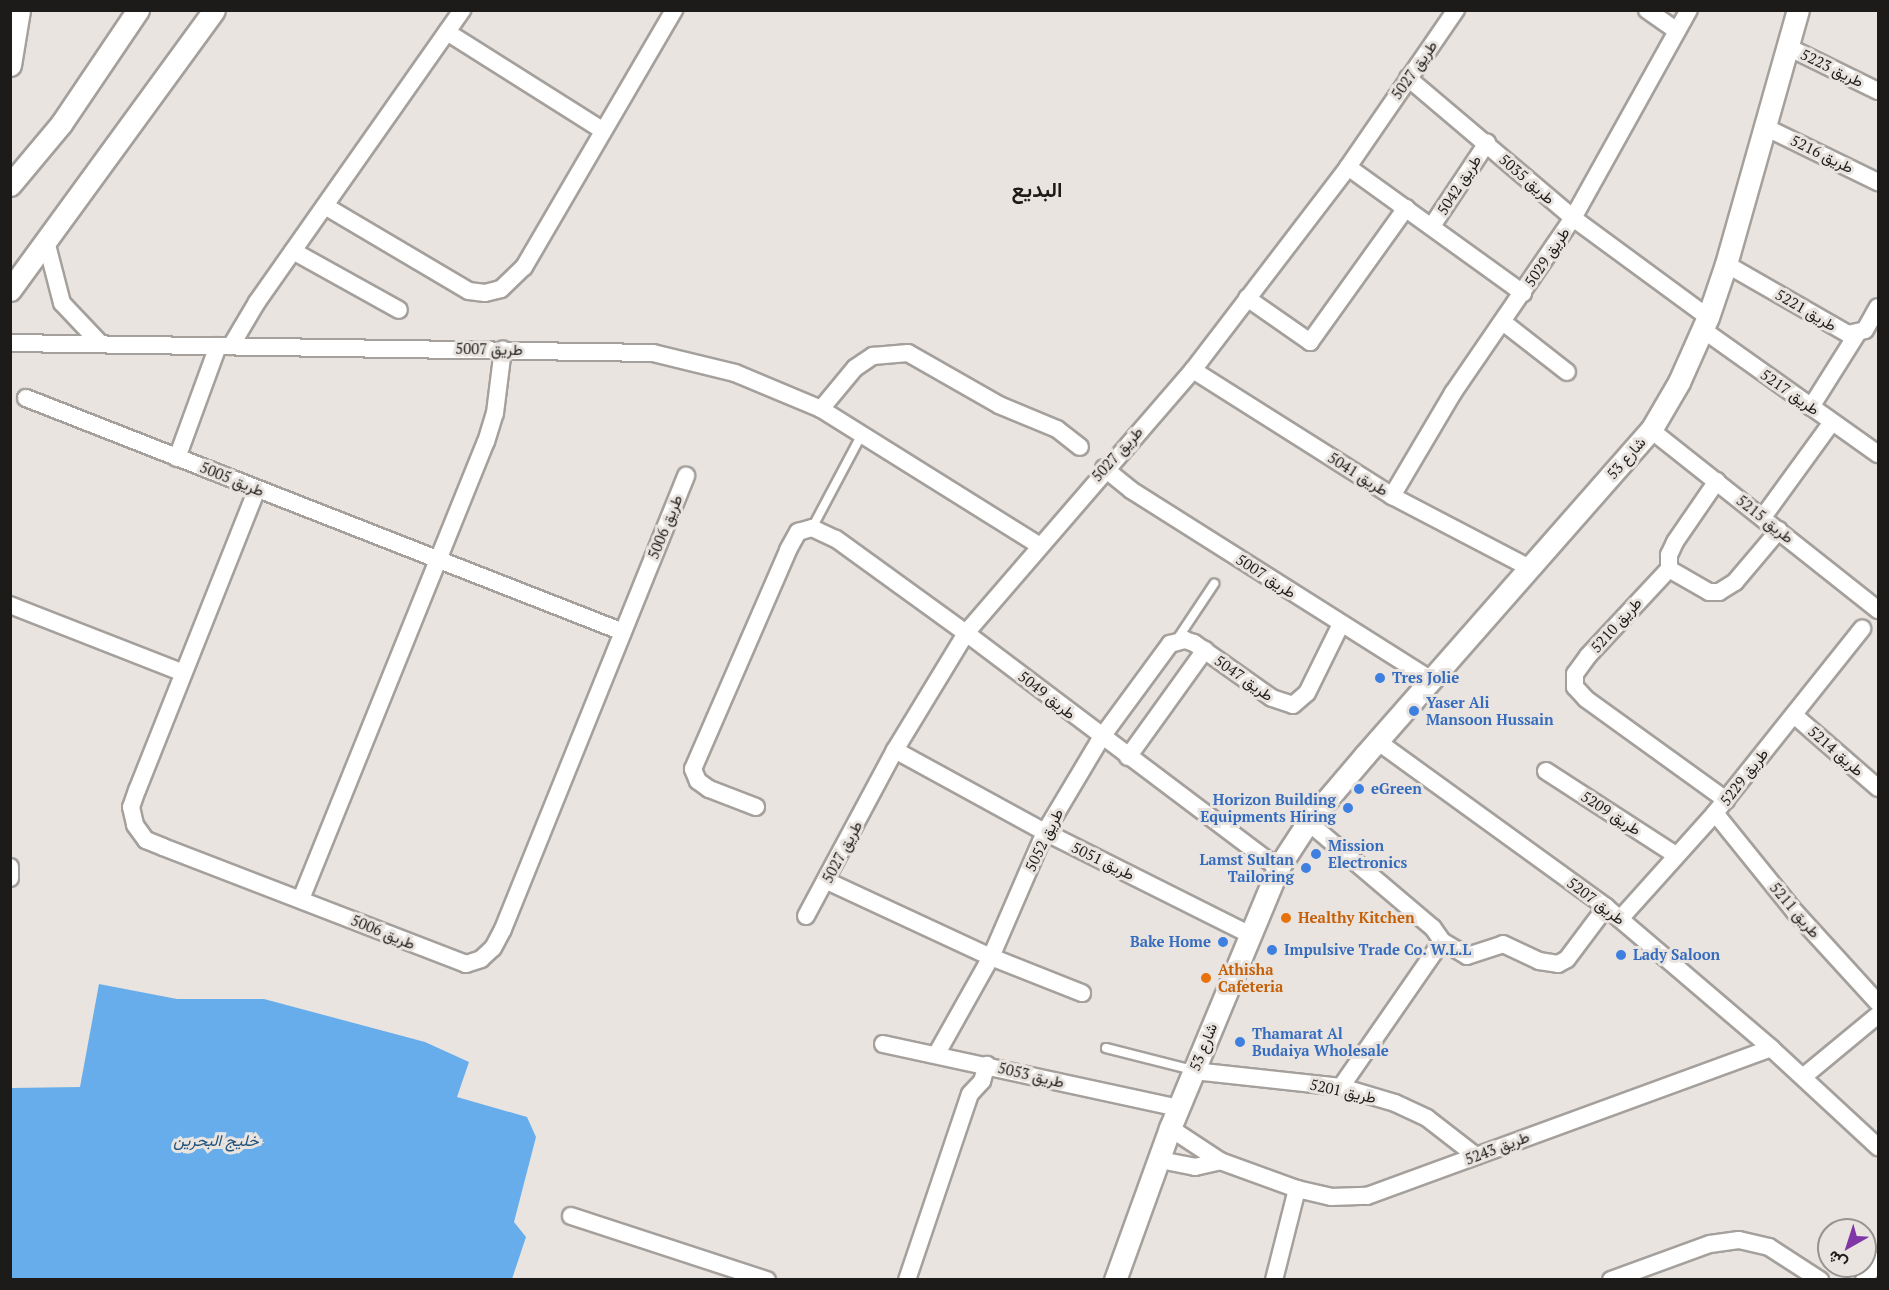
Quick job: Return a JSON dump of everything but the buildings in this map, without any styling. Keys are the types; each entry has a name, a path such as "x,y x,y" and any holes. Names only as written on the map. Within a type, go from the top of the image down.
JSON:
{"street":[{"path":"11,64 19,10"},
{"path":"10,290 47,245 214,10"},
{"path":"177,458 225,346 462,10"},
{"path":"325,206 469,291 485,293 501,289 524,267 674,10"},
{"name":"طريق 5027","path":"806,916 828,881 895,750 966,633 1104,468 1193,370 1348,167 1456,10"},
{"path":"1647,10 1676,30"},
{"name":"طريق 5029","path":"1392,496 1453,393 1572,218 1689,10"},
{"name":"شارع 53","path":"1115,1280 1170,1128 1278,868 1308,822 1651,430 1705,323 1726,264 1798,10"},
{"path":"10,185 61,124 137,11"},
{"path":"447,32 603,130"},
{"name":"طريق 5223","path":"1786,46 1878,91"},
{"name":"طريق 5035","path":"1408,78 1572,218 1705,323"},
{"name":"طريق 5216","path":"1765,127 1876,177"},
{"name":"طريق 5042","path":"1432,226 1486,143"},
{"path":"1348,167 1523,292"},
{"path":"1247,298 1310,342 1406,208"},
{"path":"47,245 62,303 99,342"},
{"path":"293,251 399,310"},
{"name":"طريق 5221","path":"1726,264 1840,330 1857,334 1864,330 1878,307"},
{"path":"1503,322 1567,372"},
{"name":"طريق 5217","path":"1705,323 1811,407 1878,454"},
{"path":"1811,407 1857,334"},
{"name":"طريق 5007","path":"10,344 99,342 653,352 735,373 821,409 1039,545"},
{"path":"301,898 491,428 503,349"},
{"path":"821,409 855,368 873,356 909,353 999,405 1057,429 1080,447"},
{"name":"طريق 5041","path":"1193,370 1392,496 1530,568"},
{"name":"طريق 5005","path":"26,398 623,632"},
{"path":"1763,517 1832,422"},
{"name":"طريق 5215","path":"1651,430 1779,530 1876,600"},
{"name":"طريق 5007","path":"1104,468 1131,490 1431,680"},
{"name":"طريق 5006","path":"257,489 181,672 134,798 135,825 146,840 301,898 450,960 466,964 482,960 493,948 503,929 686,475"},
{"path":"1717,482 1675,542 1669,555 1670,569 1709,592 1719,592 1735,582 1779,530"},
{"path":"756,807 710,789 698,781 693,770 788,550 798,532 812,528"},
{"name":"طريق 5049","path":"812,528 836,539 966,633 1101,738 1278,868"},
{"name":"طريق 5210","path":"1575,687 1575,674 1588,656 1670,569"},
{"path":"10,605 181,672"},
{"name":"طريق 5047","path":"1176,641 1194,643 1272,699 1293,705 1307,693 1341,624"},
{"name":"طريق 5229","path":"1620,919 1720,806 1862,629"},
{"name":"طريق 5052","path":"936,1055 991,957 1045,832 1101,738 1176,641"},
{"path":"1128,757 1205,650"},
{"name":"طريق 5211","path":"1575,687 1720,806 1795,912 1878,1003"},
{"name":"طريق 5214","path":"1794,715 1878,788"},
{"name":"طريق 5207","path":"1377,741 1620,919 1771,1048 1878,1147"},
{"name":"طريق 5051","path":"895,750 1045,832 1249,934"},
{"name":"طريق 5209","path":"1546,771 1676,855"},
{"path":"1308,822 1433,928 1442,941 1467,956 1503,944 1548,964 1558,964 1566,959 1606,908"},
{"path":"10,867 10,878"},
{"path":"828,881 991,957 1082,993"},
{"path":"1341,1087 1442,941"},
{"path":"1803,1077 1878,1015"},
{"name":"طريق 5053","path":"883,1044 1178,1108"},
{"name":"طريق 5243","path":"1170,1128 1220,1161 1297,1189 1331,1197 1366,1196 1771,1048"},
{"path":"907,1280 972,1090 982,1081 979,1064"},
{"name":"طريق 5201","path":"1194,1071 1341,1087 1412,1109 1476,1156"},
{"name":"طريق 5243","path":"1160,1160 1195,1167 1220,1161"},
{"path":"1274,1280 1297,1189"},
{"path":"571,1216 767,1280"},
{"path":"1611,1280 1710,1244 1739,1240 1769,1246 1820,1280"},
{"path":"1864,1280 1878,1261"}],"lane":[{"path":"812,528 862,434"},
{"path":"1176,641 1214,584"},
{"path":"1106,1048 1194,1071"}],"water":[{"name":"خليج البحرين","path":"99,984 177,999 264,999 425,1042 469,1062 457,1097 527,1117 536,1137 514,1222 526,1237 512,1279 11,1279 11,1088 80,1087"}],"place":[{"name":"Tres Jolie","path":"1380,678"},
{"name":"Yaser Ali Mansoon Hussain","path":"1414,711"},
{"name":"eGreen","path":"1359,789"},
{"name":"Horizon Building Equipments Hiring","path":"1348,808"},
{"name":"Mission Electronics","path":"1316,854"},
{"name":"Lamst Sultan Tailoring","path":"1306,868"},
{"name":"Healthy Kitchen","path":"1286,918"},
{"name":"Bake Home","path":"1223,942"},
{"name":"Impulsive Trade Co. W.L.L","path":"1272,950"},
{"name":"Lady Saloon","path":"1621,955"},
{"name":"Athisha Cafeteria","path":"1206,978"},
{"name":"Thamarat Al Budaiya Wholesale","path":"1240,1042"}],"district":[{"name":"البديع","path":"1037,189"}]}
